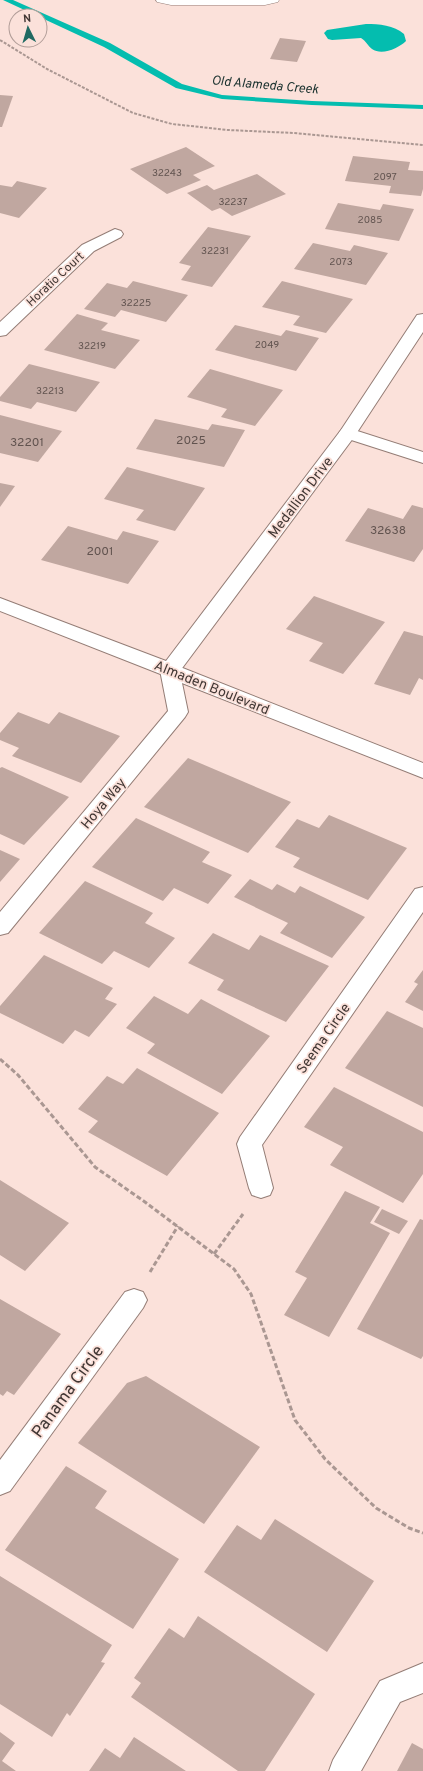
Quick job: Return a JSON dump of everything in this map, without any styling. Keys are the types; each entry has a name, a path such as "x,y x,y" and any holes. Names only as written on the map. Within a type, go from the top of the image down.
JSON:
{"street":[{"name":"Horatio Court","path":"0,331 88,248 115,234"},
{"name":"Medallion Drive","path":"170,670 348,433 423,319"},
{"path":"348,433 423,458"},
{"name":"Almaden Boulevard","path":"0,604 423,771"},
{"name":"Hoya Way","path":"0,927 178,712 170,670"},
{"name":"Seema Circle","path":"261,1188 249,1144 423,895"},
{"name":"Panama Circle","path":"0,1482 134,1300"},
{"path":"344,1771 390,1691 423,1678"}],"lane":[{"path":"161,0 171,2 265,2 274,0"}],"path":[{"path":"0,40 47,69 133,113 172,124 228,130 301,133 423,145"},
{"path":"0,1059 18,1075 95,1167 178,1226 234,1269 251,1294 295,1420 325,1459 376,1508 409,1528 423,1533"},
{"path":"214,1254 261,1188"},
{"path":"134,1300 178,1226"}],"water":[{"path":"366,24 381,25 396,29 404,34 406,41 395,48 381,52 372,49 361,38 332,40 328,39 324,33 327,30"}],"building":[{"path":"280,38 306,41 297,62 270,59"},
{"path":"0,95 13,96 2,127 0,127"},
{"path":"186,147 215,166 193,175 201,180 167,194 130,169"},
{"path":"353,156 410,162 408,170 423,171 423,189 421,196 389,193 391,186 345,181"},
{"path":"257,174 286,194 232,216 220,208 212,211 187,193 207,185 214,190"},
{"path":"17,181 47,188 19,218 0,213 0,185 12,187"},
{"path":"338,203 380,210 383,204 414,209 399,241 325,229"},
{"path":"208,227 251,236 212,287 181,280 191,266 179,263"},
{"path":"313,243 350,251 354,245 388,253 366,285 294,269"},
{"path":"133,281 188,295 166,322 121,310 115,317 84,309 107,283 127,288"},
{"path":"282,281 353,299 326,333 293,325 300,316 262,307"},
{"path":"77,314 108,323 101,330 140,340 115,369 44,350"},
{"path":"235,325 281,336 286,330 319,338 296,371 215,350"},
{"path":"29,364 100,382 76,412 37,402 31,409 0,401 0,397"},
{"path":"210,369 283,390 255,426 221,417 227,409 187,397"},
{"path":"0,415 62,431 38,462 0,453"},
{"path":"155,419 208,430 212,424 245,430 224,467 136,449"},
{"path":"127,467 205,488 175,531 136,520 144,510 104,499"},
{"path":"0,483 15,486 0,507"},
{"path":"412,505 423,508 423,549 414,562 345,541 368,508 403,519"},
{"path":"68,526 117,540 123,531 159,541 128,584 41,560"},
{"path":"314,596 385,622 343,674 309,661 323,643 286,629"},
{"path":"404,631 423,636 423,680 419,678 410,695 374,684"},
{"path":"18,712 49,724 59,712 120,736 81,783 12,756 19,748 0,740 0,733"},
{"path":"188,758 291,802 248,853 144,807"},
{"path":"2,767 69,797 24,845 0,834 0,768"},
{"path":"329,815 407,848 368,900 293,867 300,858 275,847 297,819 319,828"},
{"path":"136,818 210,852 202,862 232,875 208,904 174,888 163,901 92,867"},
{"path":"0,850 20,859 0,882"},
{"path":"250,879 272,890 277,884 295,893 300,886 365,917 332,958 280,933 288,923 234,897"},
{"path":"85,881 153,913 145,923 175,938 149,968 114,951 102,964 39,933"},
{"path":"213,933 249,950 260,935 329,966 286,1022 217,990 224,980 188,963"},
{"path":"44,955 113,988 105,999 117,1004 89,1037 75,1030 63,1044 0,1013 0,1006"},
{"path":"423,970 423,1011 405,1002 418,984 414,982"},
{"path":"154,996 188,1014 201,999 270,1036 222,1094 147,1053 155,1044 126,1028"},
{"path":"387,1011 423,1028 423,1107 345,1068"},
{"path":"137,1068 219,1113 167,1176 88,1132 98,1121 78,1109 107,1076 123,1084"},
{"path":"334,1087 423,1132 423,1174 403,1203 330,1165 343,1147 304,1127"},
{"path":"0,1180 69,1223 25,1271 0,1255"},
{"path":"345,1191 380,1207 370,1223 390,1233 329,1337 284,1315 307,1278 295,1272"},
{"path":"382,1209 408,1221 399,1234 374,1222"},
{"path":"420,1219 423,1220 423,1356 421,1359 357,1329"},
{"path":"0,1299 61,1334 14,1395 7,1391 3,1396 0,1394"},
{"path":"146,1376 260,1447 204,1524 78,1443 127,1383"},
{"path":"66,1466 107,1491 95,1508 179,1559 133,1629 5,1550"},
{"path":"275,1519 374,1581 327,1652 204,1572 237,1525 261,1540"},
{"path":"0,1576 112,1645 101,1662 105,1663 70,1716 67,1713 52,1737 0,1704"},
{"path":"198,1616 315,1694 265,1771 238,1771 131,1697 141,1683 134,1678 169,1628 184,1638"},
{"path":"0,1732 15,1743 2,1761 16,1771 0,1771"},
{"path":"134,1737 186,1771 89,1771 105,1748 120,1758"},
{"path":"412,1743 423,1749 423,1771 397,1771"}],"waterway":[{"name":"Old Alameda Creek","path":"7,0 107,45 179,86 222,97 312,103 423,107"}]}
